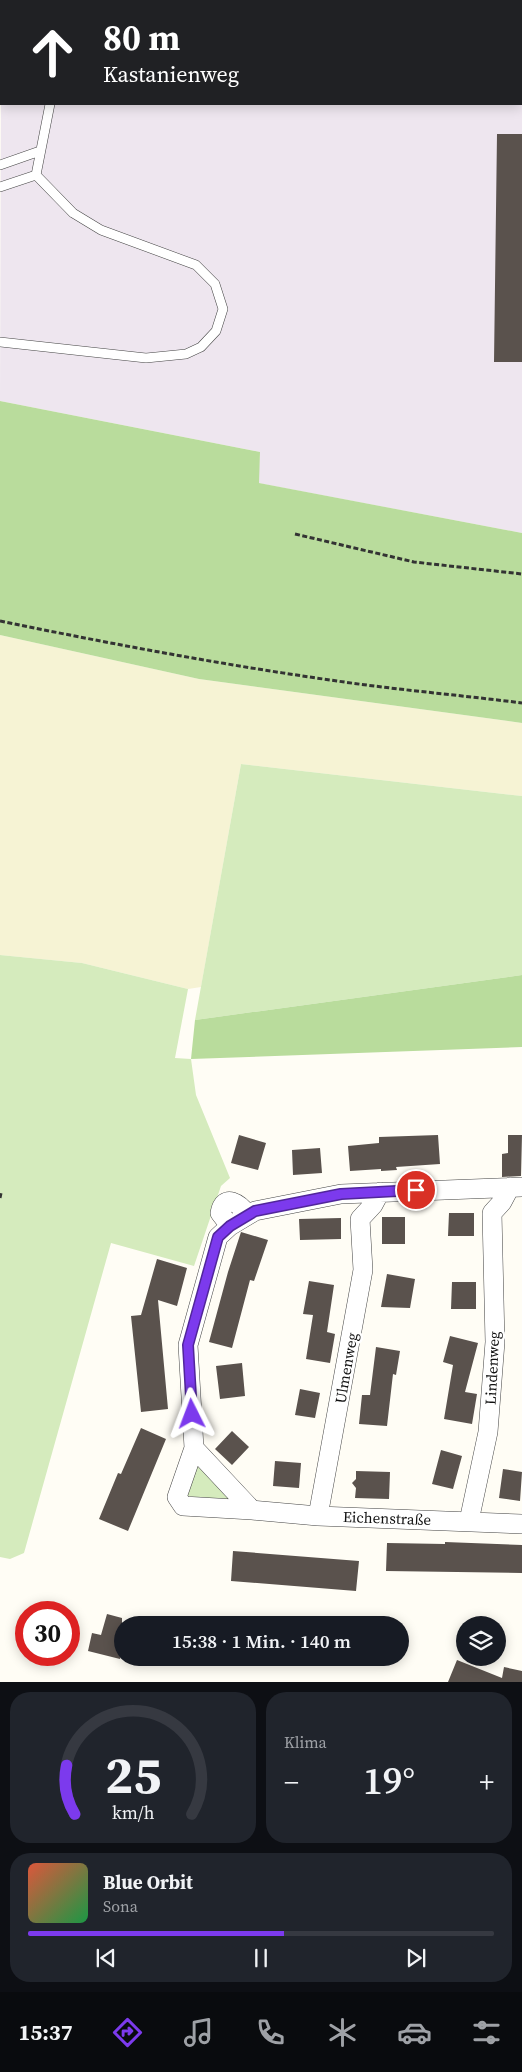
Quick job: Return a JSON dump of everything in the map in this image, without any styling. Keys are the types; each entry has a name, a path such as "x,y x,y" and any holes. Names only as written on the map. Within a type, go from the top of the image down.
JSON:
{"street":[{"path":"252,1510 194,1448 188,1345 218,1237 230,1226 251,1213 341,1194 516,1187"},
{"path":"472,1188 481,1203 492,1213 516,1187"},
{"path":"341,1194 360,1219 380,1192"},
{"name":"Lindenweg","path":"469,1521 488,1432 494,1360 492,1213"},
{"name":"Ulmenweg","path":"318,1516 363,1270 360,1219"},
{"name":"Eichenstraße","path":"194,1448 177,1497 183,1506 318,1516 522,1524"}],"lane":[{"path":"36,175 50,105"},
{"path":"0,165 40,152"},
{"path":"0,186 36,175"},
{"path":"0,342 146,358 186,354 201,347 216,331 223,309 215,284 196,265 101,230 73,212 36,175"}],"path":[{"path":"295,534 414,562 522,574"},
{"path":"0,622 144,650 338,681 522,703"},
{"path":"0,1198 1,1193"}],"shaded area":[{"path":"1,105 522,105 522,533 258,483 260,452 0,401"},
{"path":"0,635 199,679 522,723 522,796 241,764 201,987 188,989 82,963 0,955"}],"green space":[{"path":"0,401 260,452 259,483 522,533 522,723 199,679 0,635"},
{"path":"241,764 522,796 522,975 195,1020"},
{"path":"0,955 82,963 188,989 175,1058 191,1059 196,1095 230,1178 221,1186 194,1266 111,1243 24,1553 10,1559 0,1557"},
{"path":"522,975 522,1047 191,1059 195,1020"},
{"path":"198,1463 232,1500 186,1496"}],"building":[{"path":"497,134 522,134 522,362 494,362"},
{"path":"239,1135 266,1143 258,1170 231,1163"},
{"path":"438,1135 440,1164 396,1167 397,1170 350,1171 348,1146 379,1143 379,1137"},
{"path":"508,1135 522,1135 521,1176 502,1177 502,1154 508,1153"},
{"path":"320,1148 322,1173 293,1175 292,1150"},
{"path":"449,1213 474,1213 474,1236 448,1236"},
{"path":"382,1217 405,1217 405,1244 382,1244"},
{"path":"341,1218 341,1239 300,1240 299,1219"},
{"path":"241,1232 268,1240 254,1281 250,1280 232,1348 209,1342"},
{"path":"157,1259 187,1268 177,1306 158,1300 168,1409 141,1412 131,1316 141,1315"},
{"path":"387,1274 415,1279 410,1308 381,1307"},
{"path":"309,1281 334,1285 327,1332 335,1334 330,1363 306,1359 313,1315 303,1314"},
{"path":"452,1282 476,1282 476,1309 451,1309"},
{"path":"450,1336 478,1343 465,1392 477,1394 472,1424 444,1419 453,1365 443,1362"},
{"path":"376,1347 400,1351 396,1375 393,1374 387,1426 359,1424 362,1395 370,1395"},
{"path":"242,1363 245,1396 220,1399 216,1366"},
{"path":"300,1389 320,1393 315,1418 295,1415"},
{"path":"141,1428 166,1439 128,1531 99,1519 118,1473 121,1474"},
{"path":"232,1431 249,1447 232,1465 215,1449"},
{"path":"441,1450 462,1456 453,1489 432,1484"},
{"path":"275,1461 301,1463 299,1488 273,1486"},
{"path":"503,1469 522,1472 520,1501 499,1498"},
{"path":"356,1471 390,1472 389,1499 355,1498 356,1488 352,1483 356,1479"},
{"path":"445,1542 522,1545 522,1573 386,1571 387,1543 445,1544"},
{"path":"233,1551 359,1561 356,1591 231,1581"},
{"path":"107,1614 114,1616 114,1658 88,1651 92,1633 101,1635"},
{"path":"456,1662 456,1666 472,1666 502,1678 504,1667 522,1671 522,1682 448,1682"}],"route":[{"path":"192,1414 188,1345 218,1237 230,1226 255,1211 341,1194 416,1190"}]}
